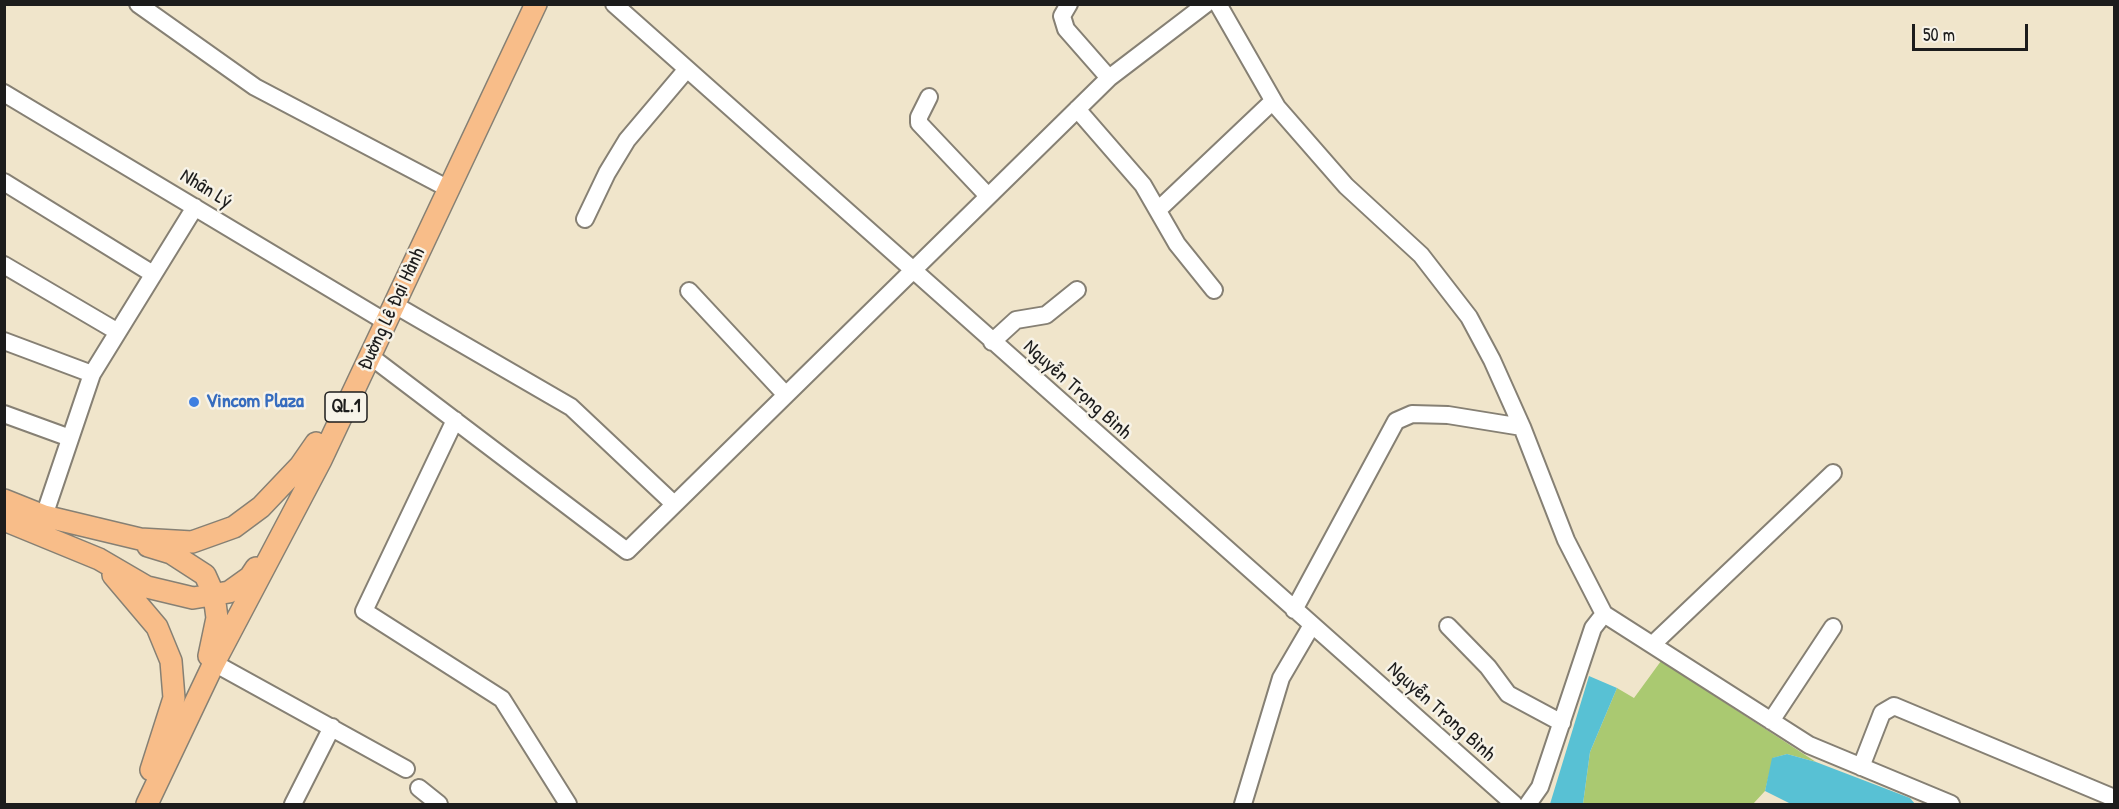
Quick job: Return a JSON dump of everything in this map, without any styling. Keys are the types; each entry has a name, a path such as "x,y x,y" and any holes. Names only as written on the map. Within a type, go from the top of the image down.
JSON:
{"main road":[{"name":"Đường Lê Đại Hành","path":"147,804 214,663 391,314 536,4"},
{"path":"4,500 44,516 140,539 192,542 234,527 261,507 300,466 355,388"},
{"path":"4,520 99,559 147,587 193,598 229,592 250,577 280,534"},
{"path":"96,529 171,553 205,574 214,595 217,618 210,652 189,716"},
{"path":"99,559 133,596 157,627 171,661 174,698 139,804"}],"street":[{"path":"138,4 255,87 449,189"},
{"name":"Nguyễn Trọng Bình","path":"615,4 911,270 1514,804"},
{"path":"1069,4 1062,16 1066,29 1109,78"},
{"path":"370,356 627,551 1109,78 1206,4"},
{"path":"1218,4 1273,101 1346,186 1421,255 1469,317 1522,427 1566,540 1604,614 1809,745 1951,804"},
{"path":"585,219 607,173 627,140 687,69"},
{"name":"Nhân Lý","path":"6,97 195,207 391,314 571,407 674,504"},
{"path":"929,97 919,117 919,123 988,196"},
{"path":"1158,210 1273,101"},
{"path":"1077,109 1129,166 1177,244 1214,290"},
{"path":"4,182 153,274"},
{"path":"44,516 92,374 195,207"},
{"path":"4,265 118,332"},
{"path":"992,342 1016,320 1046,315 1077,290"},
{"path":"689,291 785,394"},
{"path":"4,341 92,374"},
{"path":"4,414 70,438"},
{"path":"1294,610 1396,421 1412,414 1448,415 1522,427"},
{"path":"455,420 364,611 502,699 568,804"},
{"path":"1653,644 1833,473"},
{"path":"1528,804 1540,787 1593,628 1604,614"},
{"path":"1243,804 1281,678 1312,626"},
{"path":"1448,626 1488,667 1508,694 1562,723"},
{"path":"1771,721 1833,627"},
{"path":"214,663 406,769"},
{"path":"1861,767 1882,713 1894,706 2115,798"},
{"path":"293,804 332,727"},
{"path":"419,788 439,804"}],"green space":[{"path":"1661,661 1816,762 1787,754 1773,758 1765,791 1753,804 1583,804 1590,752 1617,688 1634,698"}],"water":[{"path":"1589,676 1617,688 1590,752 1583,804 1550,804"},
{"path":"1787,754 1816,762 1910,798 1915,804 1791,804 1765,791 1772,758"}],"place":[{"name":"Vincom Plaza","path":"194,402"}]}
